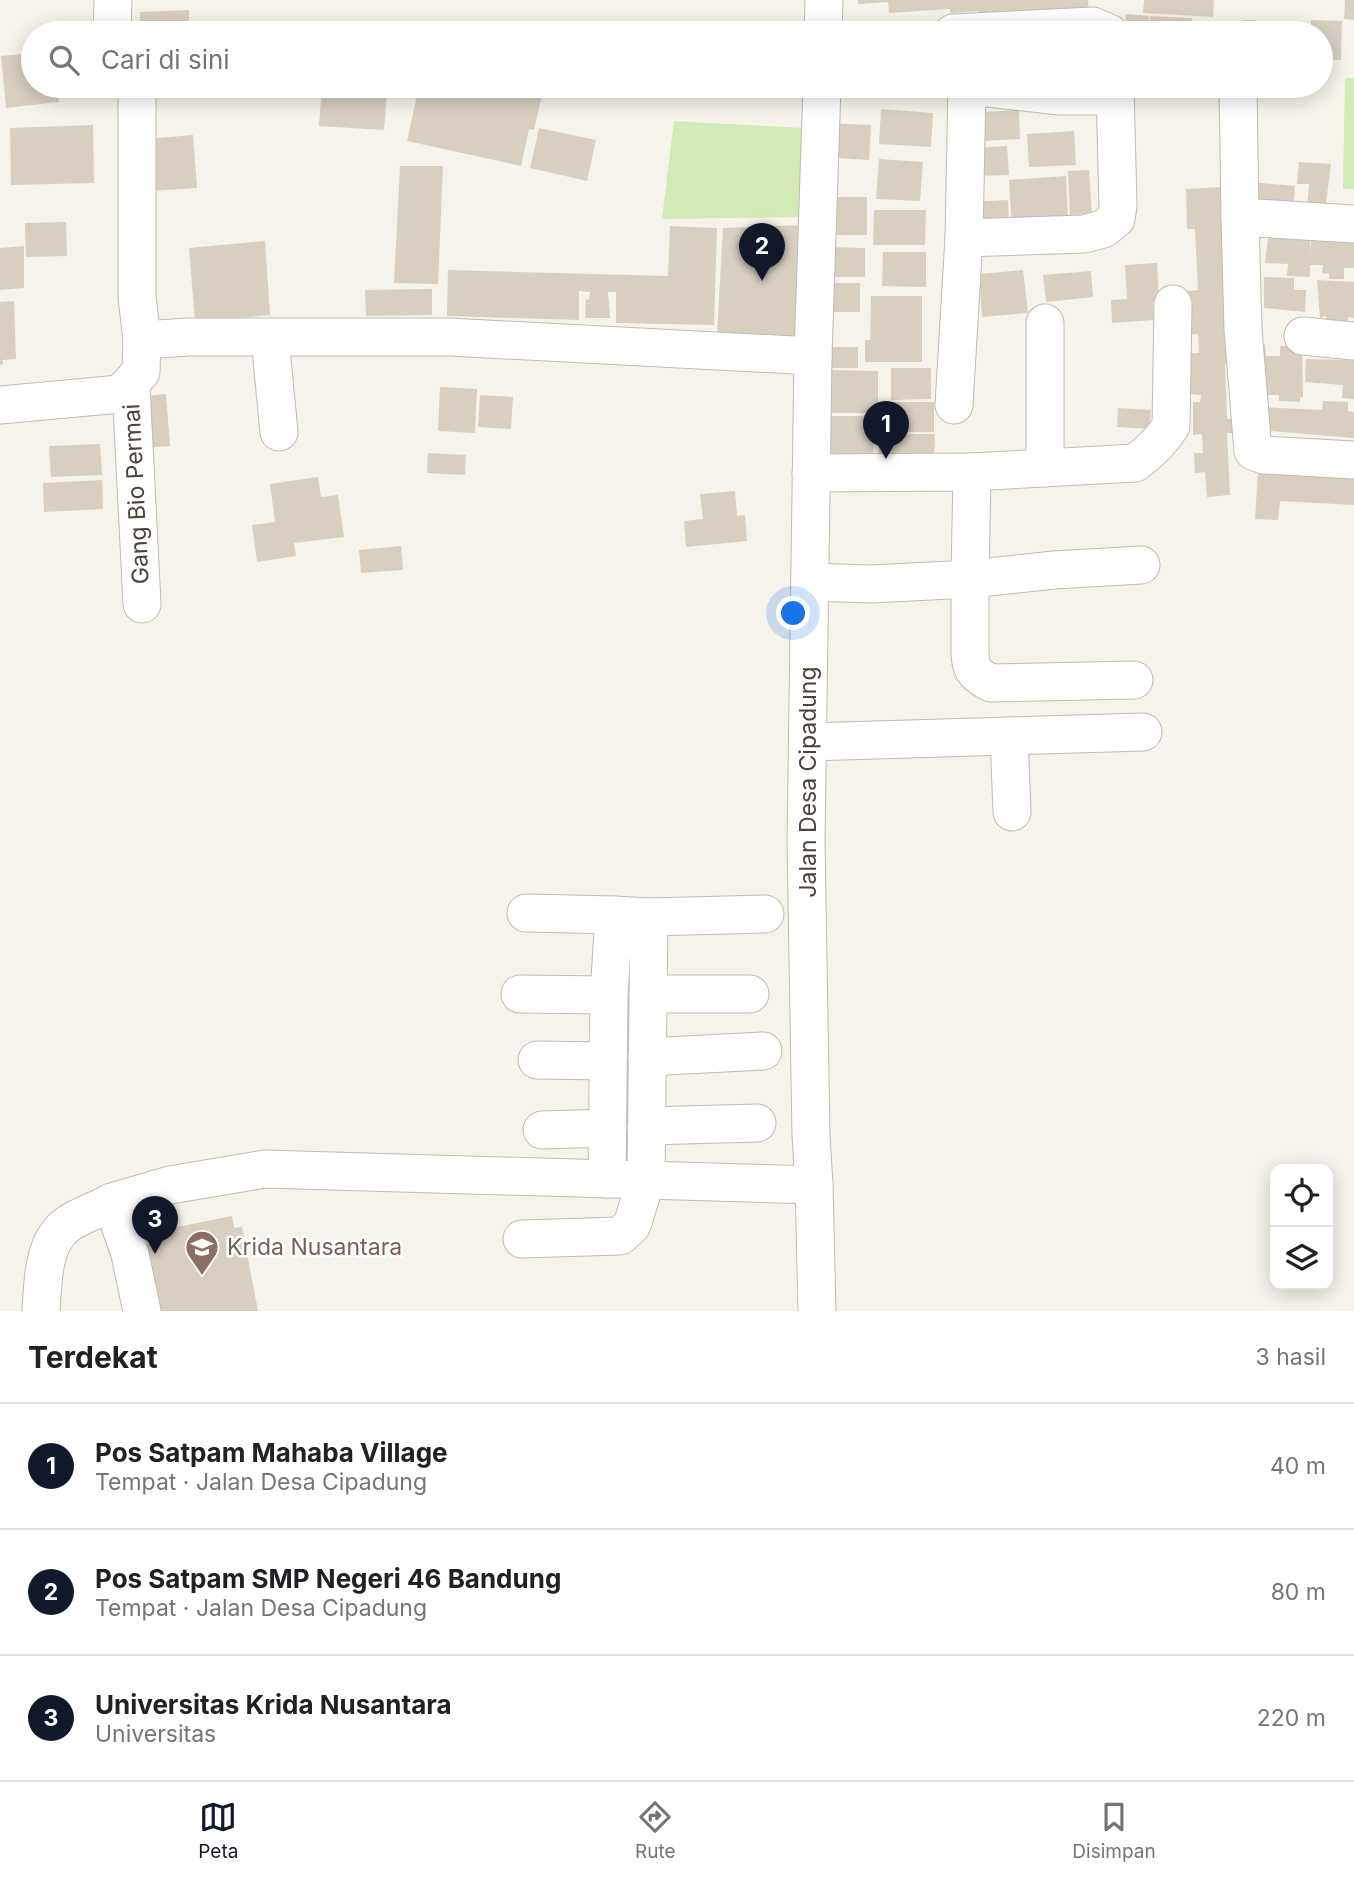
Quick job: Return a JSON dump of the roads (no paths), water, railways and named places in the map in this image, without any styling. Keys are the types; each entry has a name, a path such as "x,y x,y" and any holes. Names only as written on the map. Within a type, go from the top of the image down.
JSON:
{"street":[{"path":"112,21 113,0"},
{"path":"824,0 824,21"},
{"path":"0,405 121,394 141,372 142,340 137,297 137,98"},
{"name":"Jalan Desa Cipadung","path":"817,1311 806,841 813,356 822,98"},
{"path":"954,405 969,98"},
{"path":"964,238 1084,234 1103,229 1116,219 1115,98"},
{"path":"1238,98 1243,329 1253,450 1259,454 1354,460"},
{"path":"1240,217 1354,224"},
{"path":"811,473 972,472 1135,463 1163,441 1171,426 1173,304"},
{"path":"1045,323 1045,468"},
{"path":"1303,336 1354,341"},
{"path":"142,340 449,337 813,356"},
{"path":"270,339 279,432"},
{"name":"Gang Bio Permai","path":"131,384 142,604"},
{"path":"972,472 970,655 976,675 991,683 1134,680"},
{"path":"810,582 871,584 970,579 1141,565"},
{"path":"807,741 1143,732"},
{"path":"1009,736 1012,812"},
{"path":"526,913 631,916 765,914"},
{"path":"522,1239 620,1236 632,1225 646,1180 648,994 631,916"},
{"path":"607,1179 609,995 631,916"},
{"path":"520,994 609,995"},
{"path":"648,994 750,994"},
{"path":"647,1057 763,1051"},
{"path":"537,1060 608,1061"},
{"path":"647,1126 757,1123"},
{"path":"542,1130 608,1128"},
{"path":"41,1311 51,1244 68,1223 112,1202 170,1185 265,1169 814,1185"},
{"path":"112,1202 130,1254 142,1311"}],"place":[{"name":"Pos Satpam SMP Negeri 46 Bandung","path":"762,281"},
{"name":"Pos Satpam Mahaba Village","path":"886,459"},
{"name":"Universitas Krida Nusantara","path":"155,1254"},
{"name":"Krida Nusantara","path":"202,1277"}]}
